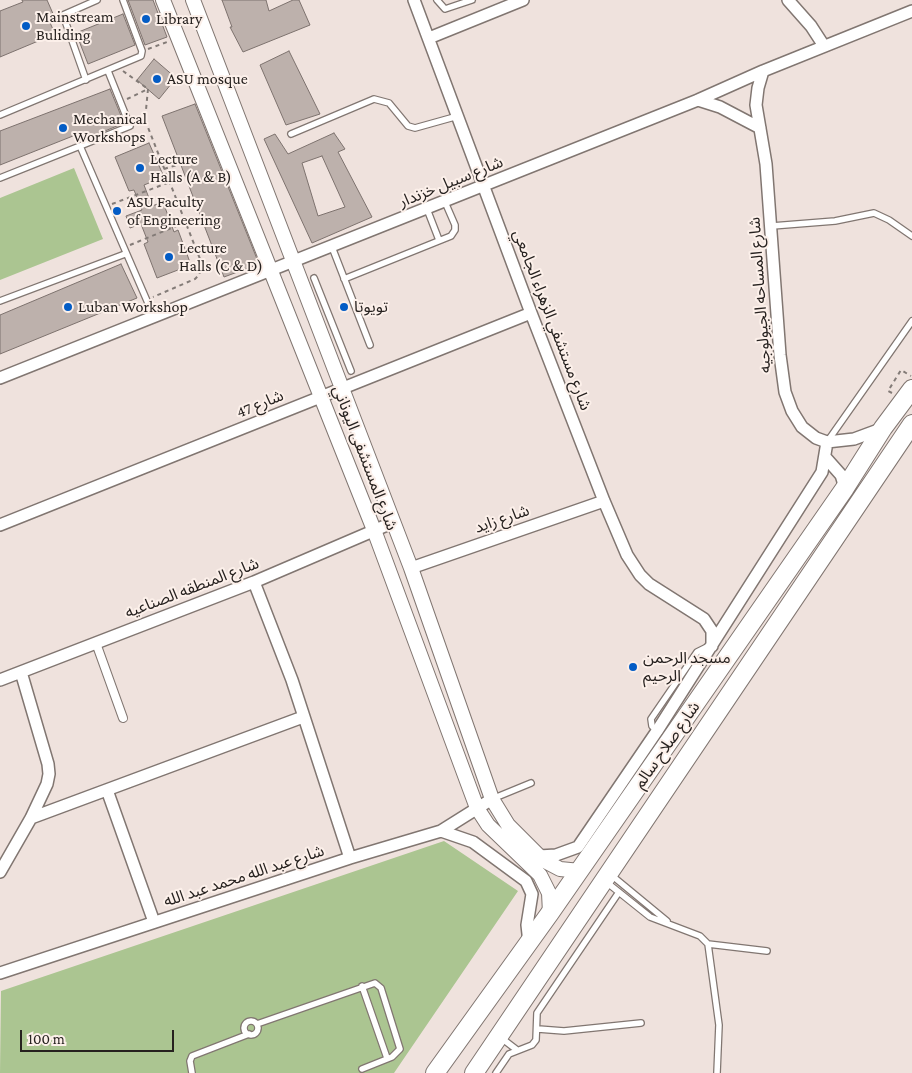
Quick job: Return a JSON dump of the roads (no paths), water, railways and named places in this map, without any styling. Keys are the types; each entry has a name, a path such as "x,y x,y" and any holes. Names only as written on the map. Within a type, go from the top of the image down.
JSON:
{"highway":[{"name":"شارع صلاح سالم","path":"435,1073 580,870 844,488 882,428 912,389"},
{"name":"شارع صلاح سالم","path":"474,1073 522,1001 603,891 912,424"}],"street":[{"name":"شارع المستشفى اليوناني","path":"163,0 374,530 476,808 488,825 540,875 549,893 550,913"},
{"name":"شارع المستشفى اليوناني","path":"193,0 293,263 326,327 342,389 411,568 492,799 508,825 538,856 560,869 580,870"},
{"name":"شارع مستشفي الزهراء الجامعي","path":"414,0 531,312 604,501 628,555 640,575 704,619"},
{"path":"429,38 523,0"},
{"path":"788,0 807,21 824,46"},
{"name":"شارع سبيل خزندار","path":"0,378 445,202 912,11"},
{"name":"شارع المساحه الجيولوجيه","path":"763,71 756,96 772,226 780,355 785,392 802,427 816,438 827,442"},
{"path":"698,100 720,107 760,128"},
{"name":"شارع 47","path":"0,525 531,312"},
{"path":"538,856 556,855 578,847 658,731 822,472 827,442 854,439 882,428"},
{"path":"825,457 841,474 844,488"},
{"name":"شارع زايد","path":"411,568 604,501"},
{"name":"شارع المنطقه الصناعيه","path":"0,680 254,582 394,522"},
{"path":"254,582 278,642 350,858"},
{"path":"704,619 717,619 735,608"},
{"path":"704,619 712,631 712,646"},
{"path":"96,643 123,718"},
{"path":"0,872 31,818 47,784 48,764 21,672"},
{"path":"31,818 303,716"},
{"path":"107,790 154,922"},
{"name":"شارع عبد الله محمد عبد الله","path":"0,972 350,858 441,831 492,799"},
{"path":"441,831 473,842 526,880 532,894 527,917 529,943"}],"lane":[{"path":"86,80 63,15 97,0"},
{"path":"0,115 139,58 142,54 123,0"},
{"path":"438,0 446,9 472,0"},
{"path":"0,178 130,126 108,71"},
{"path":"291,134 374,99 389,103 408,126 415,128 458,116"},
{"path":"80,146 154,317"},
{"path":"344,278 451,236 455,230 445,202"},
{"path":"426,209 439,240"},
{"path":"772,226 835,221 874,213 889,220 912,236"},
{"path":"332,247 370,345"},
{"path":"0,301 124,251"},
{"path":"314,278 326,327 351,371"},
{"path":"827,442 912,321"},
{"path":"492,799 531,782"},
{"path":"603,891 619,892 650,917 668,922"},
{"path":"603,891 619,892"},
{"path":"603,891 700,936 708,944 720,1025 717,1073"},
{"path":"497,1072 509,1054 532,1045 536,1040 538,1029 537,1013 603,891"},
{"path":"708,944 767,952"},
{"path":"249,1034 244,1029 246,1023 252,1021 257,1024 362,986 375,984 381,988 397,1034 400,1049 398,1054 362,1069"},
{"path":"362,986 387,1058"},
{"path":"522,1001 537,1013"},
{"path":"538,1029 564,1031 641,1023"},
{"path":"192,1073 190,1061 192,1056 257,1032 257,1024"},
{"path":"499,1035 517,1050"}],"place":[{"name":"Library","path":"146,19"},
{"name":"Mainstream Buliding","path":"26,26"},
{"name":"ASU mosque","path":"157,79"},
{"name":"Mechanical Workshops","path":"63,128"},
{"name":"Lecture Halls (A & B)","path":"140,168"},
{"name":"ASU Faculty of Engineering","path":"117,211"},
{"name":"Lecture Halls (C & D)","path":"169,257"},
{"name":"Luban Workshop","path":"68,307"},
{"name":"تويوتا","path":"344,307"},
{"name":"مسجد الرحمن الرحيم","path":"633,667"}]}
